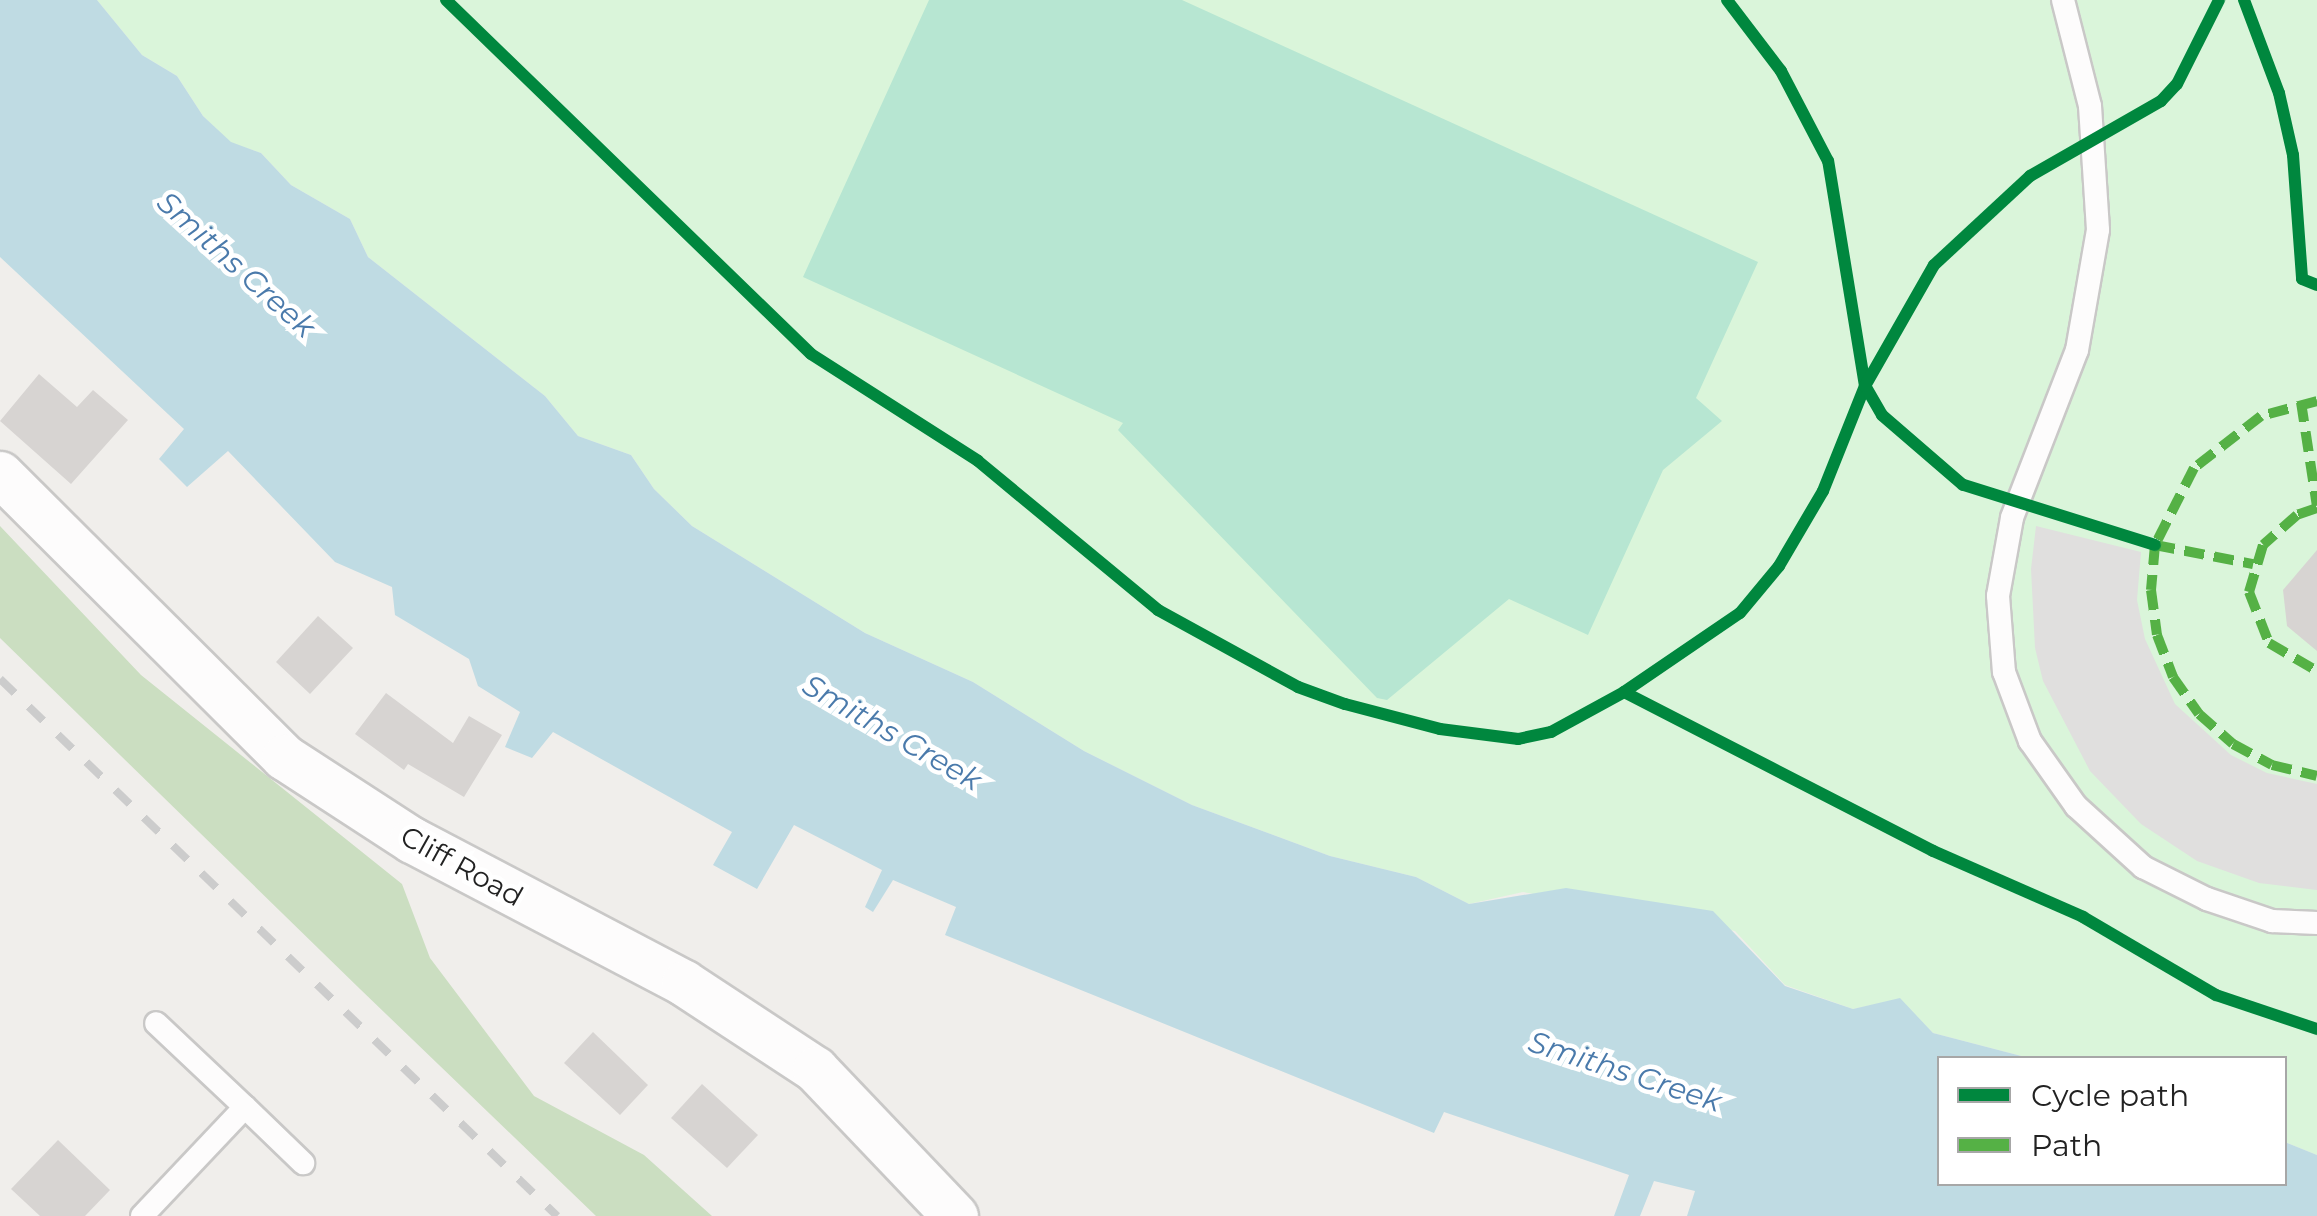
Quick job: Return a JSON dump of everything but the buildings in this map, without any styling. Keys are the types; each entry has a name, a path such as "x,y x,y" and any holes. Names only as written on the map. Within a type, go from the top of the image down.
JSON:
{"street":[{"name":"Cliff Road","path":"0,474 284,757 412,840 684,983 815,1069 955,1216"}],"lane":[{"path":"2063,0 2090,106 2098,230 2077,350 2012,518 1998,596 2004,672 2030,741 2076,806 2142,867 2207,899 2272,921 2317,924"},
{"path":"156,1023 302,1163"},
{"path":"142,1216 245,1107"}],"green space":[{"path":"97,0 2317,0 2317,1155 2287,1143 2287,1056 2021,1056 1933,1033 1900,999 1853,1009 1785,985 1735,931 1523,892 1469,904 1416,877 1330,856 1192,805 1084,751 973,682 865,633 692,526 654,489 631,455 578,436 545,396 368,257 350,219 291,185 261,153 231,143 203,116 177,76 142,55"},
{"path":"929,0 1182,0 1758,262 1696,398 1722,421 1663,470 1588,635 1509,599 1387,700 1377,698 1118,430 1123,423 803,277"},
{"path":"0,526 141,675 402,884 430,958 534,1096 644,1155 712,1216 596,1216 360,989 0,638"}],"shaded area":[{"path":"2036,526 2141,552 2137,600 2145,639 2175,704 2231,755 2267,773 2317,784 2317,890 2259,883 2197,861 2141,824 2090,771 2043,681 2035,648 2031,569"}],"water":[{"name":"Smiths Creek","path":"0,0 97,0 142,55 177,76 203,116 231,142 261,153 291,185 350,219 368,257 545,396 578,436 631,455 654,489 692,526 865,633 973,682 1084,751 1192,805 1330,856 1416,877 1469,904 1566,888 1713,911 1785,986 1853,1009 1900,998 1933,1033 2021,1056 1937,1056 1937,1186 2287,1186 2287,1143 2317,1155 2317,1216 1687,1216 1695,1191 1654,1181 1640,1216 1614,1216 1629,1175 1444,1112 1434,1133 945,935 956,907 893,880 873,912 865,907 882,870 794,825 757,889 713,865 732,832 553,732 532,758 505,747 520,712 478,686 469,659 395,615 392,587 335,562 228,451 187,487 159,459 184,429 0,257"}],"railway":[{"path":"0,679 557,1216"}],"marked path":[{"path":"2317,401 2261,416 2194,468 2155,545 2151,590 2157,635 2173,677 2199,714 2233,744 2272,765 2317,776"},
{"path":"2301,402 2317,506"},
{"path":"2317,508 2297,515 2263,545 2249,592 2269,643 2317,671"},
{"path":"2155,545 2253,564"}],"cycle path":[{"path":"446,0 811,354 978,461 1158,610 1298,687 1345,704 1440,729 1518,739 1551,732 1624,692 1740,613 1779,566 1823,491 1865,386 1828,161 1781,71 1727,0"},
{"path":"2155,545 1963,485 1882,415 1865,386 1934,265 2030,176 2161,101 2177,84 2219,0"},
{"path":"2244,0 2279,93 2293,155 2302,279 2317,285"},
{"path":"1624,692 1933,851 2083,917 2216,995 2317,1029"}]}
